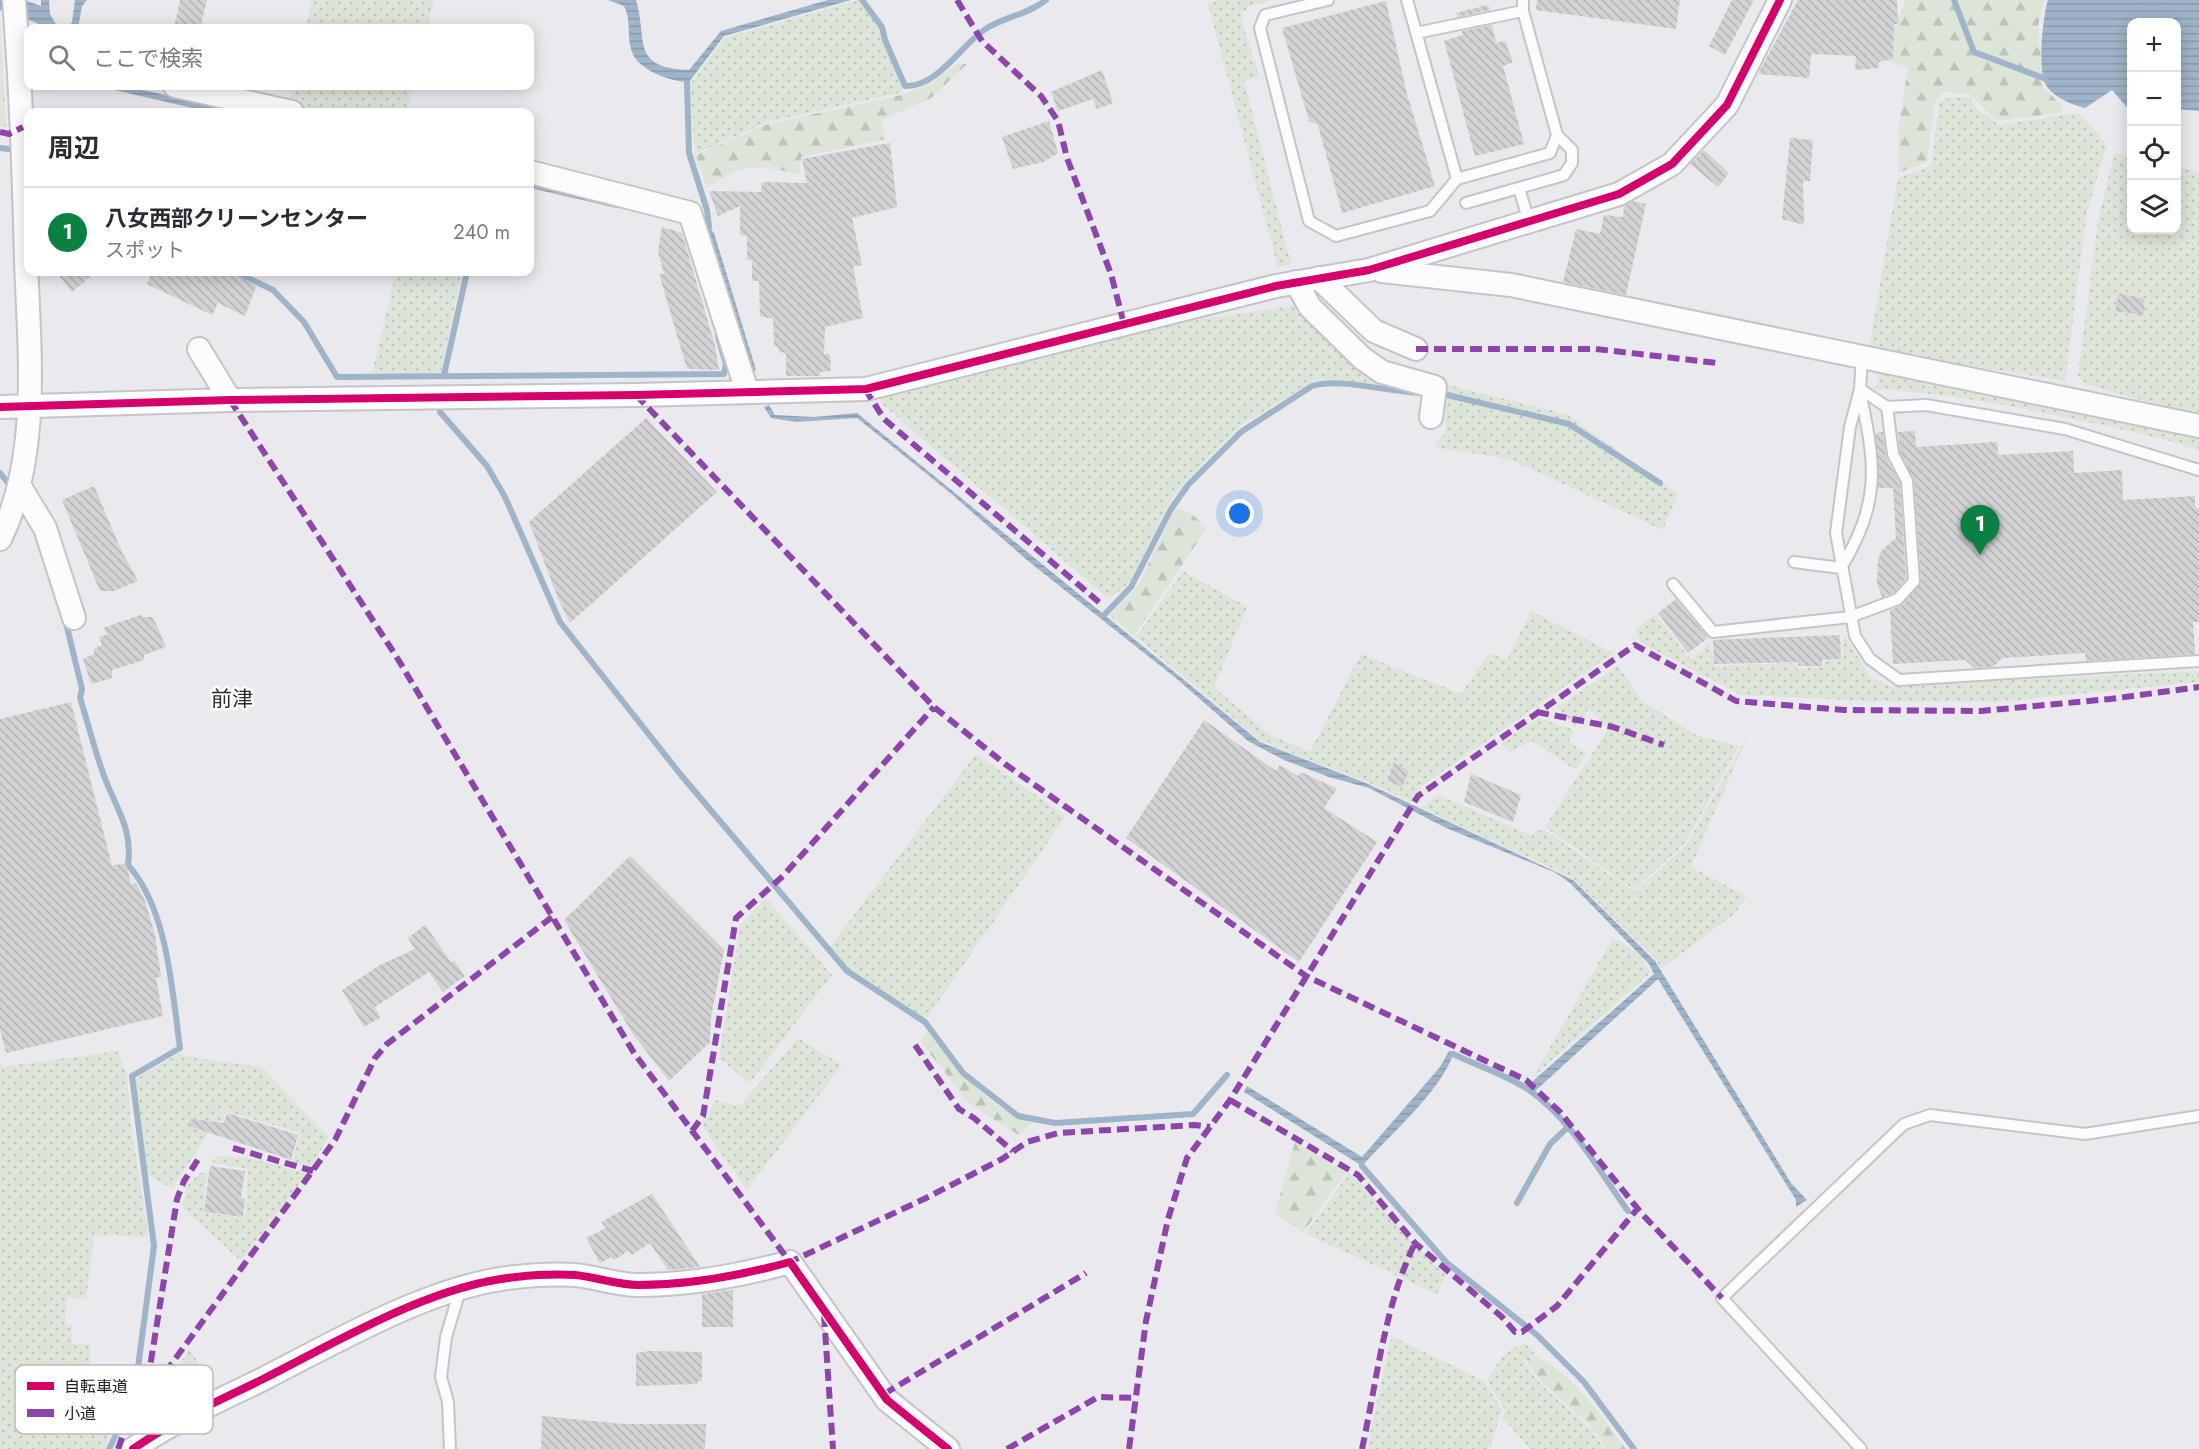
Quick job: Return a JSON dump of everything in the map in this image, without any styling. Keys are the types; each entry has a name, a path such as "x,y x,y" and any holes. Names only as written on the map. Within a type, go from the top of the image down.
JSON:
{"street":[{"path":"14,0 23,51 24,108"},
{"path":"0,407 230,400 636,396 866,389 1296,282 1370,270 1619,194 1672,164 1727,105 1780,0"},
{"path":"193,90 274,108"},
{"path":"534,173 690,213 747,391"},
{"path":"1370,270 1511,285 2199,426"},
{"path":"0,538 10,518 19,485 30,406 27,276"},
{"path":"1319,278 1374,331 1416,349"},
{"path":"1296,282 1310,307 1362,358 1382,372 1435,387 1431,417"},
{"path":"199,349 230,400"},
{"path":"19,485 45,528 74,618"},
{"path":"213,1404 412,1306 461,1287 515,1277 574,1275 635,1285 697,1282 744,1275 790,1263 887,1400 948,1449"},
{"path":"134,1449 154,1434"}],"lane":[{"path":"1328,0 1265,15 1260,28 1309,221 1336,236 1430,212 1457,179 1550,153 1557,135"},
{"path":"1407,0 1457,179"},
{"path":"1416,33 1523,5 1557,135 1572,150 1572,163 1564,175 1466,202"},
{"path":"1519,188 1529,222"},
{"path":"1862,357 1860,389 1850,427 1836,533 1855,636 1870,659 1899,680 2199,661"},
{"path":"1860,389 1887,407 1926,405 2065,429 2199,470"},
{"path":"1841,568 1856,543 1869,511 1873,482 1868,429 1860,389"},
{"path":"1673,584 1713,632 1850,617 1898,600 1914,580 1907,481 1893,454 1887,407"},
{"path":"1794,562 1841,568"},
{"path":"1861,1449 1722,1298 1904,1124 1930,1115 2085,1134 2199,1116"},
{"path":"450,1449 448,1402 441,1377 446,1337 461,1287"}],"green space":[{"path":"312,0 434,0 428,24 306,24"},
{"path":"858,0 881,27 882,40 903,92 768,122 695,154 690,84 725,38"},
{"path":"1221,0 1273,0 1250,6 1242,13 1242,23 1259,76 1244,81 1291,264 1278,267 1208,4"},
{"path":"1906,0 2044,0 2038,26 2043,87 2063,107 2060,113 1996,121 1970,94 1944,92 1935,100 1927,162 1898,173 1899,126 1908,67 1880,59 1888,26 1898,19"},
{"path":"0,20 6,127 0,126"},
{"path":"957,64 967,64 931,98 882,120 886,139 801,157 799,174 751,168 731,174 707,188 696,155 768,124 901,95 932,83"},
{"path":"291,90 412,90 408,108 302,108 287,105"},
{"path":"1950,97 1970,98 1977,109 1999,125 2079,113 2107,144 2087,211 2065,381 1869,349 1898,178 1932,165 1939,103"},
{"path":"2114,153 2127,155 2127,234 2181,234 2181,168 2199,172 2199,413 2162,406 2085,384 2078,376 2098,221"},
{"path":"395,276 461,276 441,371 434,375 372,373"},
{"path":"1299,305 1418,389 1317,379 1241,425 1187,480 1167,506 1129,583 1109,599 881,403 880,397 1136,329"},
{"path":"1880,373 2199,437 2199,450 2141,434 2005,405 1875,389"},
{"path":"1444,384 1566,414 1678,494 1663,530 1509,459 1433,447 1446,432"},
{"path":"1175,508 1192,514 1207,528 1134,636 1109,615 1138,586"},
{"path":"1183,571 1247,607 1214,687 1270,735 1310,752 1361,654 1461,694 1489,653 1507,660 1531,611 1613,653 1423,785 1411,802 1370,783 1261,741 1136,637"},
{"path":"1655,614 1691,660 1710,642 1714,666 1796,663 1797,669 1824,666 1826,661 1842,660 1844,634 1869,676 1890,686 2199,671 2199,682 1998,702 1868,701 1741,695 1641,643 1636,628"},
{"path":"1618,666 1642,701 1696,735 1739,746 1685,843 1634,890 1545,827 1608,729 1589,709 1575,727 1557,707"},
{"path":"1539,718 1574,730 1569,742 1587,754 1576,770 1532,741 1510,752 1501,743"},
{"path":"1747,737 1691,867 1747,896 1734,914 1661,969 1657,960 1573,878 1422,808 1438,795 1530,835 1543,829 1635,892 1687,844"},
{"path":"976,754 1066,816 926,1019 849,970 829,948"},
{"path":"766,898 832,975 750,1083 719,1058 740,925"},
{"path":"1613,938 1635,952 1648,967 1650,973 1533,1077"},
{"path":"927,1031 961,1072 987,1097 1016,1117 1033,1123 1019,1135 971,1105 920,1041"},
{"path":"798,1038 842,1065 747,1190 702,1126 716,1100 739,1107"},
{"path":"117,1051 127,1075 130,1118 147,1237 94,1235 86,1299 67,1298 65,1325 72,1325 72,1344 90,1345 90,1365 15,1365 15,1434 111,1434 104,1449 0,1449 0,1061 2,1067"},
{"path":"180,1053 184,1056 262,1067 328,1137 311,1168 292,1162 300,1133 225,1111 223,1121 216,1121 172,1189 148,1174 135,1079"},
{"path":"1295,1142 1346,1172 1303,1233 1275,1213"},
{"path":"216,1156 245,1157 307,1173 241,1261 183,1208 187,1186 200,1173 207,1173 203,1213 245,1218 248,1169 212,1163"},
{"path":"1349,1173 1357,1178 1412,1243 1446,1275 1437,1294 1306,1234"},
{"path":"1391,1336 1484,1381 1502,1410 1489,1449 1367,1449"},
{"path":"1526,1344 1535,1354 1524,1359 1531,1372 1540,1384 1586,1425 1604,1449 1530,1449 1503,1418 1505,1410 1487,1380 1507,1353"},
{"path":"190,1349 199,1365 179,1365"},
{"path":"1536,1356 1562,1373 1586,1397 1626,1449 1606,1449 1599,1436 1589,1425 1554,1394 1533,1371 1526,1358"},
{"path":"132,1434 143,1434 134,1439"}],"water":[{"path":"0,0 24,0 41,6 41,0 49,0 50,14 56,24 38,24 0,10"},
{"path":"75,0 87,0 82,6 79,24 71,24"},
{"path":"608,0 636,0 642,39 649,58 670,68 689,70 721,31 828,0 851,0 724,36 689,82 673,80 656,74 635,58 630,46 628,17 624,6"},
{"path":"2048,0 2199,0 2199,111 2181,109 2181,18 2127,18 2127,107 2112,90 2085,108 2060,98 2048,88 2044,81 2041,59"},
{"path":"114,90 143,90 222,108 193,108"},
{"path":"534,182 618,201 617,208 534,189"},
{"path":"709,227 714,233 756,370 751,372 706,229"},
{"path":"769,405 775,415 814,417 857,413 1260,742 1368,784 1573,880 1655,961 1791,1183 1807,1200 1796,1207 1796,1200 1658,979 1533,1093 1525,1088 1654,974 1649,964 1570,883 1556,873 1444,827 1369,788 1329,777 1284,760 1248,741 1177,679 1028,561 948,491 857,418 796,422 771,418 764,407"},
{"path":"1449,1051 1454,1052 1439,1081 1414,1112 1362,1166 1244,1092 1247,1086 1362,1157 1440,1067"}],"building":[{"path":"180,0 207,0 201,24 175,24"},
{"path":"1537,0 1680,0 1676,29 1536,10"},
{"path":"1732,0 1754,0 1725,55 1709,46"},
{"path":"1798,0 1897,0 1898,24 1894,24 1893,59 1879,62 1879,68 1855,70 1856,56 1811,54 1809,78 1758,74"},
{"path":"1386,1 1407,94 1435,186 1342,213 1318,125 1309,121 1282,28"},
{"path":"1488,5 1490,10 1458,17 1456,13"},
{"path":"1492,25 1496,43 1505,41 1513,62 1503,66 1524,144 1475,156 1444,41 1463,35 1462,31"},
{"path":"1102,70 1113,103 1097,109 1093,99 1058,111 1051,92"},
{"path":"1049,121 1058,153 1043,162 1013,169 1002,137"},
{"path":"1790,138 1813,140 1810,181 1803,181 1804,225 1782,219"},
{"path":"890,143 897,207 852,218 862,265 853,267 863,318 825,327 824,354 830,354 831,371 820,372 820,376 786,376 786,353 779,352 778,347 774,346 773,319 760,316 759,281 752,281 752,260 747,260 747,236 740,235 740,206 718,216 709,191 761,192 762,182 807,183 802,159"},
{"path":"1704,150 1729,173 1718,187 1690,164"},
{"path":"1633,201 1646,204 1626,295 1563,282 1576,229 1600,234 1604,215 1623,217 1624,206"},
{"path":"662,227 682,233 715,346 719,370 687,369 659,274 664,274 658,251"},
{"path":"59,276 91,276 72,292"},
{"path":"150,276 237,276 257,285 245,316 218,303 212,315 147,284"},
{"path":"2119,293 2144,299 2144,315 2115,311"},
{"path":"646,418 717,492 570,623 529,522"},
{"path":"1915,431 1916,447 1997,442 1998,455 2073,451 2074,473 2122,470 2123,500 2195,496 2195,508 2199,508 2199,622 2193,622 2195,654 2086,661 2085,653 2002,658 1993,667 1974,668 1965,660 1893,664 1890,610 1904,604 1921,581 1914,480 1900,452 1898,432"},
{"path":"1883,432 1886,457 1900,483 1906,578 1894,593 1882,597 1877,583 1878,559 1882,550 1896,538 1893,488 1878,488 1876,433"},
{"path":"94,486 122,552 138,581 114,591 100,591 62,500"},
{"path":"1676,599 1708,638 1688,653 1658,613"},
{"path":"140,615 153,617 166,647 144,655 144,660 112,670 112,678 91,684 83,659 94,654 94,649 102,645 99,636 108,635 103,628"},
{"path":"1840,635 1841,659 1822,660 1822,666 1798,666 1798,662 1714,664 1713,640"},
{"path":"71,702 112,866 126,863 131,884 136,883 145,901 155,935 161,976 156,978 163,1016 6,1053 0,1030 0,719"},
{"path":"1204,720 1276,771 1280,765 1298,776 1301,772 1337,789 1324,808 1377,842 1299,962 1126,838"},
{"path":"1394,762 1409,771 1402,787 1387,781"},
{"path":"1471,774 1521,795 1513,822 1464,802"},
{"path":"630,856 724,950 711,1017 710,1042 669,1081 633,1034 564,920"},
{"path":"425,925 451,962 454,961 465,976 443,992 429,972 375,1007 380,1018 364,1027 342,990 380,965 415,949 408,938"},
{"path":"227,1113 298,1135 291,1160 189,1126 190,1119 224,1123"},
{"path":"210,1166 245,1171 241,1198 245,1199 243,1217 204,1212"},
{"path":"652,1194 700,1267 668,1270 650,1243 632,1255 628,1251 614,1260 611,1257 600,1263 586,1238 606,1228 601,1222"},
{"path":"733,1290 733,1327 702,1327 702,1294"},
{"path":"649,1351 702,1352 702,1381 698,1381 697,1384 636,1386 636,1353"},
{"path":"542,1416 624,1424 706,1424 705,1449 541,1449"}],"waterway":[{"path":"862,0 882,27 885,40 905,86 928,80 987,28 1032,9 1046,0"},
{"path":"1954,0 1974,52 2046,79"},
{"path":"687,82 689,153 707,210 709,227"},
{"path":"0,148 18,150"},
{"path":"244,276 273,290 304,322 337,377 724,374 726,364 718,337"},
{"path":"444,375 466,276"},
{"path":"1103,616 1131,587 1171,509 1188,485 1241,432 1312,386 1336,383 1423,393"},
{"path":"1439,393 1569,424 1660,483"},
{"path":"440,412 487,466 505,497 560,622 681,775 847,971 925,1022 963,1073 1018,1116 1055,1123 1193,1114 1227,1075"},
{"path":"0,473 12,488"},
{"path":"65,619 82,689 80,698 103,773 122,818 128,839 128,865 152,904 160,927 171,977 180,1048 132,1076 154,1246 138,1365"},
{"path":"1453,1054 1511,1080 1544,1102 1571,1130 1628,1211"},
{"path":"1517,1203 1550,1144 1568,1127"},
{"path":"1362,1166 1446,1262 1537,1335 1584,1382 1634,1449"},
{"path":"109,1449 116,1434"}],"marked path":[{"path":"957,0 982,41 1041,96 1058,121 1067,158 1111,274 1124,324"},
{"path":"0,132 9,134 23,127"},
{"path":"1416,349 1596,349 1717,363"},
{"path":"865,389 884,419 1100,603"},
{"path":"636,395 934,707 1005,764 1306,976 1526,1080 1560,1112 1642,1214 1722,1298"},
{"path":"230,400 396,656 634,1053 790,1262 926,1198 1002,1159 1027,1142 1058,1133 1195,1125 1210,1127"},
{"path":"1129,1449 1146,1321 1168,1219 1187,1158 1230,1100 1418,796 1635,645 1736,701 1844,710 1981,711 2110,699 2199,687"},
{"path":"692,1131 703,1116 736,918 783,876 934,707"},
{"path":"1537,712 1613,727 1664,745"},
{"path":"171,1365 335,1140 375,1058 387,1044 552,917"},
{"path":"915,1045 959,1109 974,1118 1013,1151"},
{"path":"1230,1100 1358,1175 1415,1243 1502,1317 1515,1332 1522,1332 1557,1306 1638,1208"},
{"path":"233,1148 313,1171"},
{"path":"150,1365 177,1199 184,1181 201,1155"},
{"path":"1362,1449 1382,1344 1404,1267 1415,1243"},
{"path":"884,1394 1086,1273"},
{"path":"824,1315 833,1449"},
{"path":"1007,1449 1098,1397 1136,1398"},
{"path":"118,1449 124,1434"}],"cycle path":[{"path":"0,407 230,400 636,395 866,389 1276,286 1369,270 1619,194 1672,164 1727,105 1780,0"},
{"path":"213,1404 387,1316 419,1302 484,1282 516,1277 575,1275 630,1285 657,1285 752,1272 790,1262 887,1400 948,1449"},
{"path":"133,1449 157,1434"}],"place":[{"name":"八女西部クリーンセンター","path":"1980,555"}],"district":[{"name":"前津","path":"232,699"}]}
